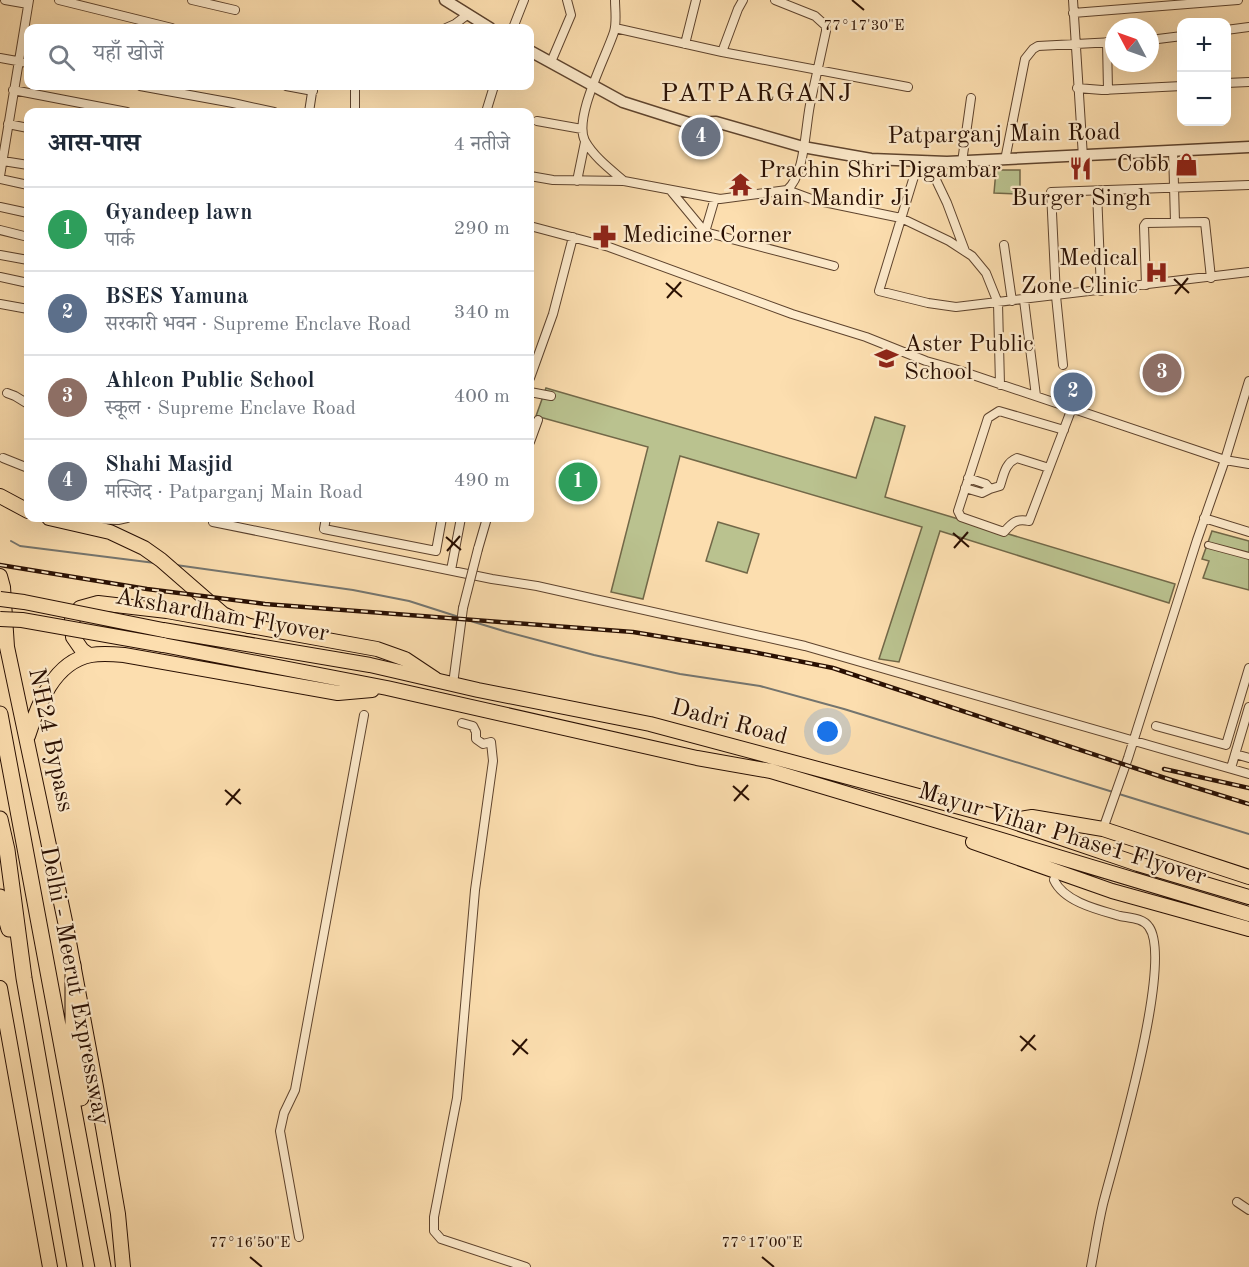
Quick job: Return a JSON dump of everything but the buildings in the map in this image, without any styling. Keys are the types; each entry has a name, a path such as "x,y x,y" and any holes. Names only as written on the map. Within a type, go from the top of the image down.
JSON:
{"highway":[{"name":"Delhi - Meerut Expressway","path":"0,714 103,1267"},
{"name":"Delhi - Meerut Expressway","path":"0,819 7,850 24,978 75,1267"},
{"path":"0,897 24,978"},
{"path":"73,965 73,1028 80,1090 83,1158"}],"main road":[{"path":"0,496 24,509"},
{"path":"67,522 110,532 144,548 224,614 249,626"},
{"name":"NH24 Bypass","path":"0,576 8,647 73,965 118,1214 123,1267"},
{"name":"Akshardham Flyover","path":"0,599 163,630 370,665 436,681"},
{"path":"89,655 72,637 72,620 80,608 98,603 167,611 377,649 405,659 436,681"},
{"name":"Akshardham Flyover","path":"0,619 151,643 387,688"},
{"path":"27,738 44,694 56,678 71,664 89,655 103,653 338,693 387,688"},
{"name":"Dadri Road","path":"436,681 650,724 1008,820"},
{"name":"Dadri Road","path":"387,688 697,758 771,771 896,809"},
{"path":"896,809 953,835 1112,891 1249,929"},
{"name":"Mayur Vihar Phase1 Flyover","path":"896,809 1249,914"},
{"path":"1008,820 1032,817 1102,829 1249,877"},
{"name":"Mayur Vihar Phase1 Flyover","path":"1008,820 1138,864 1249,897"},
{"path":"0,988 50,1267"}],"street":[{"path":"5,0 28,2 26,24"},
{"path":"59,0 156,24"},
{"path":"192,0 235,10"},
{"path":"445,0 483,24"},
{"path":"515,24 524,0"},
{"path":"551,62 571,15 567,0"},
{"path":"615,0 615,28 593,85 582,129 585,142 594,154 624,181"},
{"path":"685,44 696,0"},
{"path":"722,52 743,0"},
{"path":"775,0 815,16 826,26 803,147 792,186 787,190"},
{"path":"1073,0 1083,157"},
{"path":"1073,13 1238,0"},
{"path":"456,24 467,15"},
{"path":"1231,29 1249,27"},
{"path":"615,28 722,52 908,87"},
{"path":"1159,39 1177,37"},
{"path":"24,40 0,178 24,183"},
{"path":"1005,160 1025,59 1033,49 1038,46 1105,42"},
{"name":"Patparganj Main Road","path":"534,53 623,102 689,123 716,122 803,147 871,159 962,162 1249,147"},
{"path":"0,57 24,62"},
{"path":"1108,90 1109,72"},
{"path":"1231,83 1249,82"},
{"path":"1077,88 1108,90 1177,86"},
{"path":"14,90 106,108"},
{"path":"162,90 256,108"},
{"path":"310,108 313,90"},
{"path":"355,90 355,108"},
{"path":"487,108 493,90"},
{"path":"962,162 971,98"},
{"path":"537,122 582,129"},
{"path":"8,124 24,127"},
{"path":"577,181 585,142"},
{"path":"1173,150 1175,222"},
{"path":"923,160 901,218 879,291 956,307 1249,272"},
{"path":"923,160 947,203 966,252"},
{"path":"3,161 24,164"},
{"path":"534,176 577,181 624,181 715,198 787,190 814,200 901,218 926,229 972,256 986,273 998,303 1000,384"},
{"path":"1063,365 1056,296 1051,192 1249,185"},
{"path":"671,190 705,232 834,266"},
{"path":"1097,191 1101,291"},
{"path":"705,232 715,198"},
{"path":"0,207 24,212"},
{"path":"1146,285 1144,224 1203,221 1206,224 1211,278"},
{"path":"534,227 609,247 813,321 866,337 926,361 1062,404 1225,460 1249,464"},
{"path":"0,230 24,236"},
{"path":"534,367 553,314 573,237"},
{"path":"1005,245 1012,301"},
{"path":"0,255 24,259"},
{"path":"0,278 24,282"},
{"path":"1024,300 1036,396"},
{"path":"0,304 24,308"},
{"path":"1102,829 1121,778 1249,381"},
{"path":"7,393 24,402"},
{"path":"534,393 551,396"},
{"path":"1064,430 999,411 993,413 988,418 968,478 958,511 961,517 1004,532 1015,521 1020,519 1029,521 1064,430 1072,408"},
{"path":"534,429 537,420"},
{"path":"3,458 24,466"},
{"path":"965,488 982,493 1000,486 1007,466 1017,458 1049,468"},
{"path":"968,478 986,484 990,489"},
{"path":"1204,518 1249,532"},
{"path":"213,522 537,586 805,646 1249,774"},
{"path":"325,522 324,529 436,551"},
{"path":"433,566 441,522"},
{"path":"451,570 460,522"},
{"path":"453,684 464,608 486,522"},
{"path":"1208,545 1249,556"},
{"path":"1156,726 1226,745 1249,668"},
{"path":"1230,768 1249,709"},
{"path":"299,1237 280,1131 284,1113 295,1090 364,715"},
{"path":"462,723 473,726 476,739 483,744 491,742 493,761 475,890 457,1098 434,1217 434,1229 436,1235 450,1243 526,1267"},
{"path":"1235,754 1249,758"},
{"path":"1054,880 1065,894 1082,902 1143,921 1150,928 1155,955 1154,983 1140,1064 1102,1207 1091,1267"},
{"path":"1237,1202 1249,1210"}],"green space":[{"path":"996,170 1020,170 1020,194 994,193"},
{"path":"546,388 856,478 875,417 905,426 885,497 1175,584 1169,603 940,531 899,662 879,659 922,527 680,456 643,599 611,592 648,447 536,416"},
{"path":"573,464 593,469 583,500 564,495"},
{"path":"718,522 759,534 747,573 706,561"},
{"path":"1212,531 1249,541 1249,590 1203,578 1209,561 1202,559"}],"waterway":[{"path":"11,541 20,546 155,563"},
{"path":"176,565 353,590 409,601 459,617"},
{"path":"464,619 594,655 680,674 760,686 844,709 1113,792"},
{"path":"1119,794 1249,834"}],"railway":[{"path":"0,565 147,589 265,604 633,632 753,652 833,668 1249,804"},
{"path":"1164,769 1249,788"}],"place":[{"name":"Shahi Masjid","path":"701,137"},
{"name":"Cobb","path":"1187,165"},
{"name":"Burger Singh","path":"1081,169"},
{"name":"Prachin Shri Digambar Jain Mandir Ji","path":"741,185"},
{"name":"Medicine Corner","path":"604,236"},
{"name":"Medical Zone Clinic","path":"1156,273"},
{"name":"Aster Public School","path":"886,359"},
{"name":"Ahlcon Public School","path":"1162,373"},
{"name":"BSES Yamuna","path":"1073,392"},
{"name":"Gyandeep lawn","path":"578,482"}],"district":[{"name":"PATPARGANJ","path":"757,94"}]}
